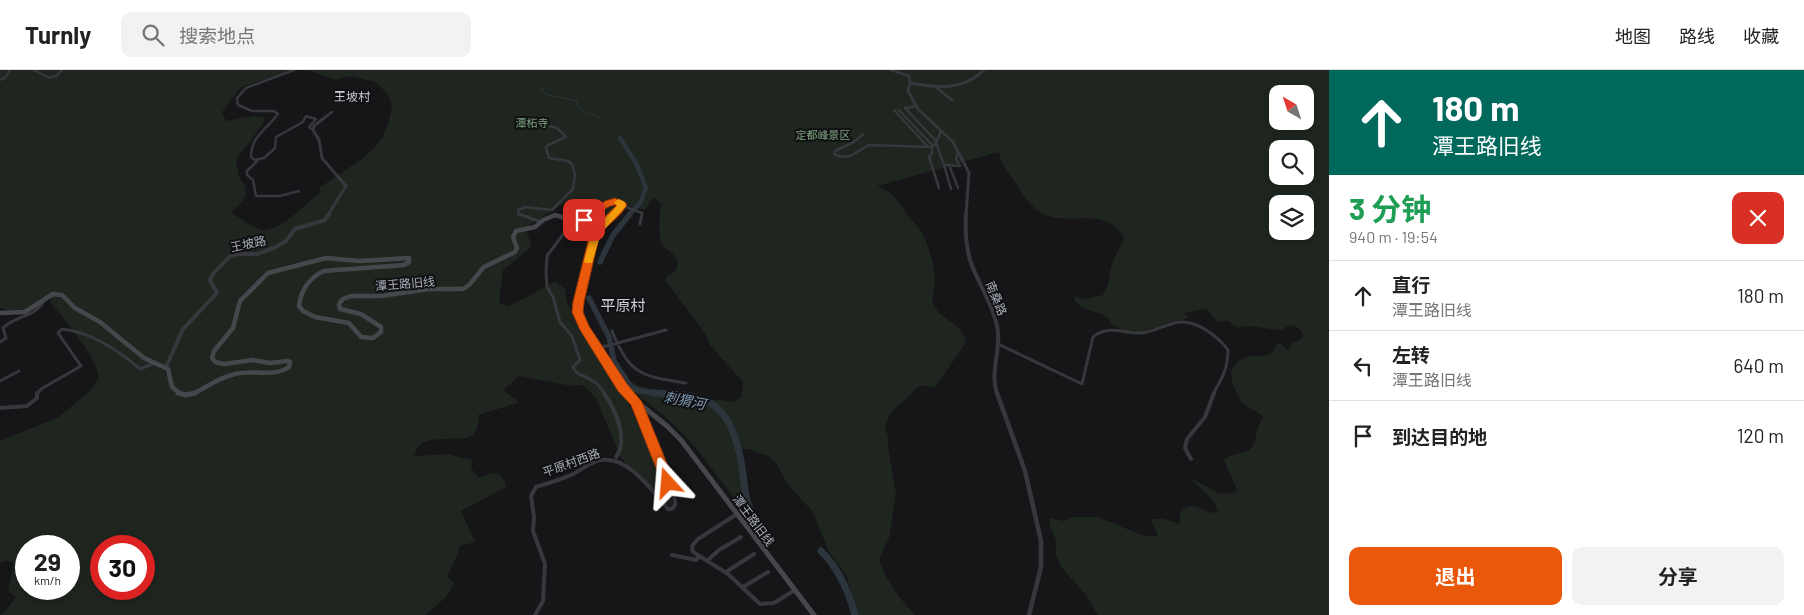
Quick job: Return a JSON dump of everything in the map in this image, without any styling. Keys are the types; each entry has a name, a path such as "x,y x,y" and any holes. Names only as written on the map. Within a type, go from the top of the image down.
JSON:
{"main road":[{"name":"潭王路旧线","path":"166,368 170,372 173,389 177,393 186,395 197,392 216,380 239,372 248,370 280,372 287,369 290,364 287,361 268,363 250,360 220,364 214,362 212,358 214,351 233,328 240,301 262,277 271,271 326,258 360,261 409,258 409,262 404,265 320,273 309,281 301,297 299,306 306,313 318,318 349,322 361,337 373,338 380,332 381,327 361,314 340,310 339,304 343,299 351,296 381,296 429,289 452,290 465,288 484,267 515,252 517,248 513,237 516,231 532,228 557,214 573,220 584,220 610,202 618,202 622,204 620,208 600,227 594,237 578,302 578,312 581,321 623,388 636,402 675,434 814,615"},
{"path":"0,312 25,312 33,309 53,294 62,295 74,308 89,314 144,358 166,368"}],"street":[{"path":"0,80 6,77 10,70"},
{"path":"34,70 49,78 56,76 62,70"},
{"path":"257,160 253,160 251,155 254,142 258,134 268,128 278,114 272,111 250,110 238,105 237,98 246,88 294,70"},
{"path":"890,70 910,76 910,83 937,88 957,86 980,75 984,70"},
{"name":"南桑路","path":"910,83 908,90 917,106 952,142 969,177 965,220 970,260 996,322 998,344 994,370 996,390 1024,471 1041,541 1041,567 1029,615"},
{"path":"937,88 952,100"},
{"path":"917,106 894,110 933,145"},
{"path":"904,108 933,145 944,164 951,189"},
{"path":"900,110 933,145"},
{"path":"299,191 280,196 256,196 253,180 246,175 247,171 257,160 264,158 275,149 275,140 278,136 303,122 306,116 316,119 309,127 313,130 314,126 332,112"},
{"path":"541,222 519,215 518,210 526,207 548,210 556,208 573,189 576,174 572,164 568,161 549,158 546,148 566,137 552,125 546,125"},
{"name":"王坡路","path":"166,368 183,329 217,293 210,280 224,261 234,255 257,254 279,246 297,228 323,221 340,197 345,188 344,182 322,158 319,140 313,130"},
{"path":"939,188 929,157 941,131"},
{"path":"863,134 854,142 835,151 834,154 841,157 850,156 869,145 933,145"},
{"path":"944,164 960,166 956,159 958,152"},
{"path":"949,165 958,188"},
{"path":"623,206 640,212 642,216 640,224"},
{"path":"573,220 547,256 547,287 554,297 560,322 572,336 580,360 574,364 574,372 577,375 593,380 611,404 622,445 622,450 616,457"},
{"path":"0,342 6,338 3,328 6,324 35,314 46,298"},
{"path":"998,344 1082,384 1093,337 1096,332 1108,329 1132,334 1148,332 1179,322 1198,325 1225,346 1228,350 1228,362 1205,417 1186,439 1185,448 1191,459"},
{"path":"0,408 28,406 37,398 37,393 41,389 81,366 63,338 58,334 62,329 85,333 109,346 140,369 155,363"},
{"path":"599,348 666,330"},
{"path":"612,331 616,344 628,366 648,378 686,383"},
{"path":"0,381 19,371"},
{"name":"平原村西路","path":"535,615 543,601 545,564 533,524 531,496 536,487 571,475 599,460 611,460 623,465 638,476 668,509 672,509 675,505 664,467 652,445 636,402"},
{"path":"737,514 698,539 692,549 726,572 760,604 767,606 795,590"},
{"path":"708,560 719,550 740,537"},
{"path":"726,572 754,554"},
{"path":"672,555 696,560 700,556"},
{"path":"743,587 768,572"}],"green space":[{"path":"0,70 294,70 241,87 222,112 226,121 254,116 265,118 236,160 239,177 245,186 246,194 243,201 231,212 250,225 261,230 268,230 292,217 320,193 319,188 362,159 375,147 383,137 390,117 392,105 388,95 376,82 350,76 336,80 308,70 1329,70 1329,615 1098,615 1086,595 1061,567 1056,554 1056,540 1049,524 1051,518 1063,521 1072,517 1098,517 1139,534 1154,537 1158,534 1150,519 1164,519 1179,524 1181,510 1185,508 1196,507 1209,513 1218,511 1210,498 1192,480 1194,479 1219,494 1234,493 1237,490 1224,460 1232,455 1248,451 1254,445 1257,430 1263,416 1242,403 1232,383 1231,371 1244,358 1269,354 1280,343 1288,350 1292,343 1303,338 1303,334 1295,326 1288,326 1278,330 1253,326 1238,328 1228,321 1218,322 1206,309 1184,313 1189,318 1169,322 1155,328 1140,332 1125,331 1109,323 1111,321 1102,314 1082,308 1074,300 1075,297 1088,299 1103,295 1114,259 1124,237 1116,227 1107,222 1087,218 1065,219 1038,211 1027,200 1001,160 999,152 877,186 893,195 919,228 930,253 934,273 935,283 932,298 934,306 961,331 966,342 935,388 918,387 893,411 885,426 896,494 889,538 879,560 894,589 915,615 858,615 847,577 828,550 813,512 788,485 776,463 768,456 749,449 735,450 745,491 758,518 758,529 695,447 669,420 627,386 626,383 630,381 639,386 670,394 734,402 741,397 743,382 710,345 705,333 666,281 666,277 676,271 678,262 672,253 661,244 659,226 661,204 654,198 645,210 628,206 585,238 566,202 526,227 531,247 503,270 499,302 507,307 555,281 565,289 567,302 579,330 630,407 672,501 671,507 621,458 596,398 583,385 572,386 519,376 503,390 518,401 517,403 478,415 479,422 474,435 467,438 424,442 418,447 414,455 446,454 473,460 471,468 479,478 492,473 499,474 506,487 461,511 475,542 460,546 447,577 454,582 452,587 442,600 425,615 0,615 15,598 15,600 80,600 80,535 15,535 15,596 8,591 14,563 7,561 0,563 0,441 57,418 89,392 99,377 97,368 86,349 72,328 51,303 49,294 27,310 21,312 8,311 0,307"}],"waterway":[{"path":"540,86 545,94 576,101 579,109 600,118"},
{"name":"刺猬河","path":"620,138 636,163 646,188 640,203 629,215"},
{"name":"刺猬河","path":"600,262 613,235 630,214"},
{"name":"刺猬河","path":"589,298 609,337 614,361 631,387 639,391 667,394"},
{"name":"刺猬河","path":"654,393 667,394"},
{"name":"刺猬河","path":"667,394 683,395 704,400 718,409 724,416 734,434 742,465 746,498 756,521"},
{"name":"刺猬河","path":"821,551 833,565 842,580 855,615"}],"slow traffic":[{"path":"589,261 594,237 600,227 622,206 619,202"}],"district":[{"name":"王坡村","path":"352,96"},
{"name":"平原村","path":"623,305"}],"route":[{"path":"584,220 608,203 615,201 622,204 600,227 594,237 578,302 578,312 584,327 626,393 636,402 652,445 664,467 668,483"}],"park label":[{"name":"潭柘寺","path":"532,122"},
{"name":"定都峰景区","path":"823,134"}]}
